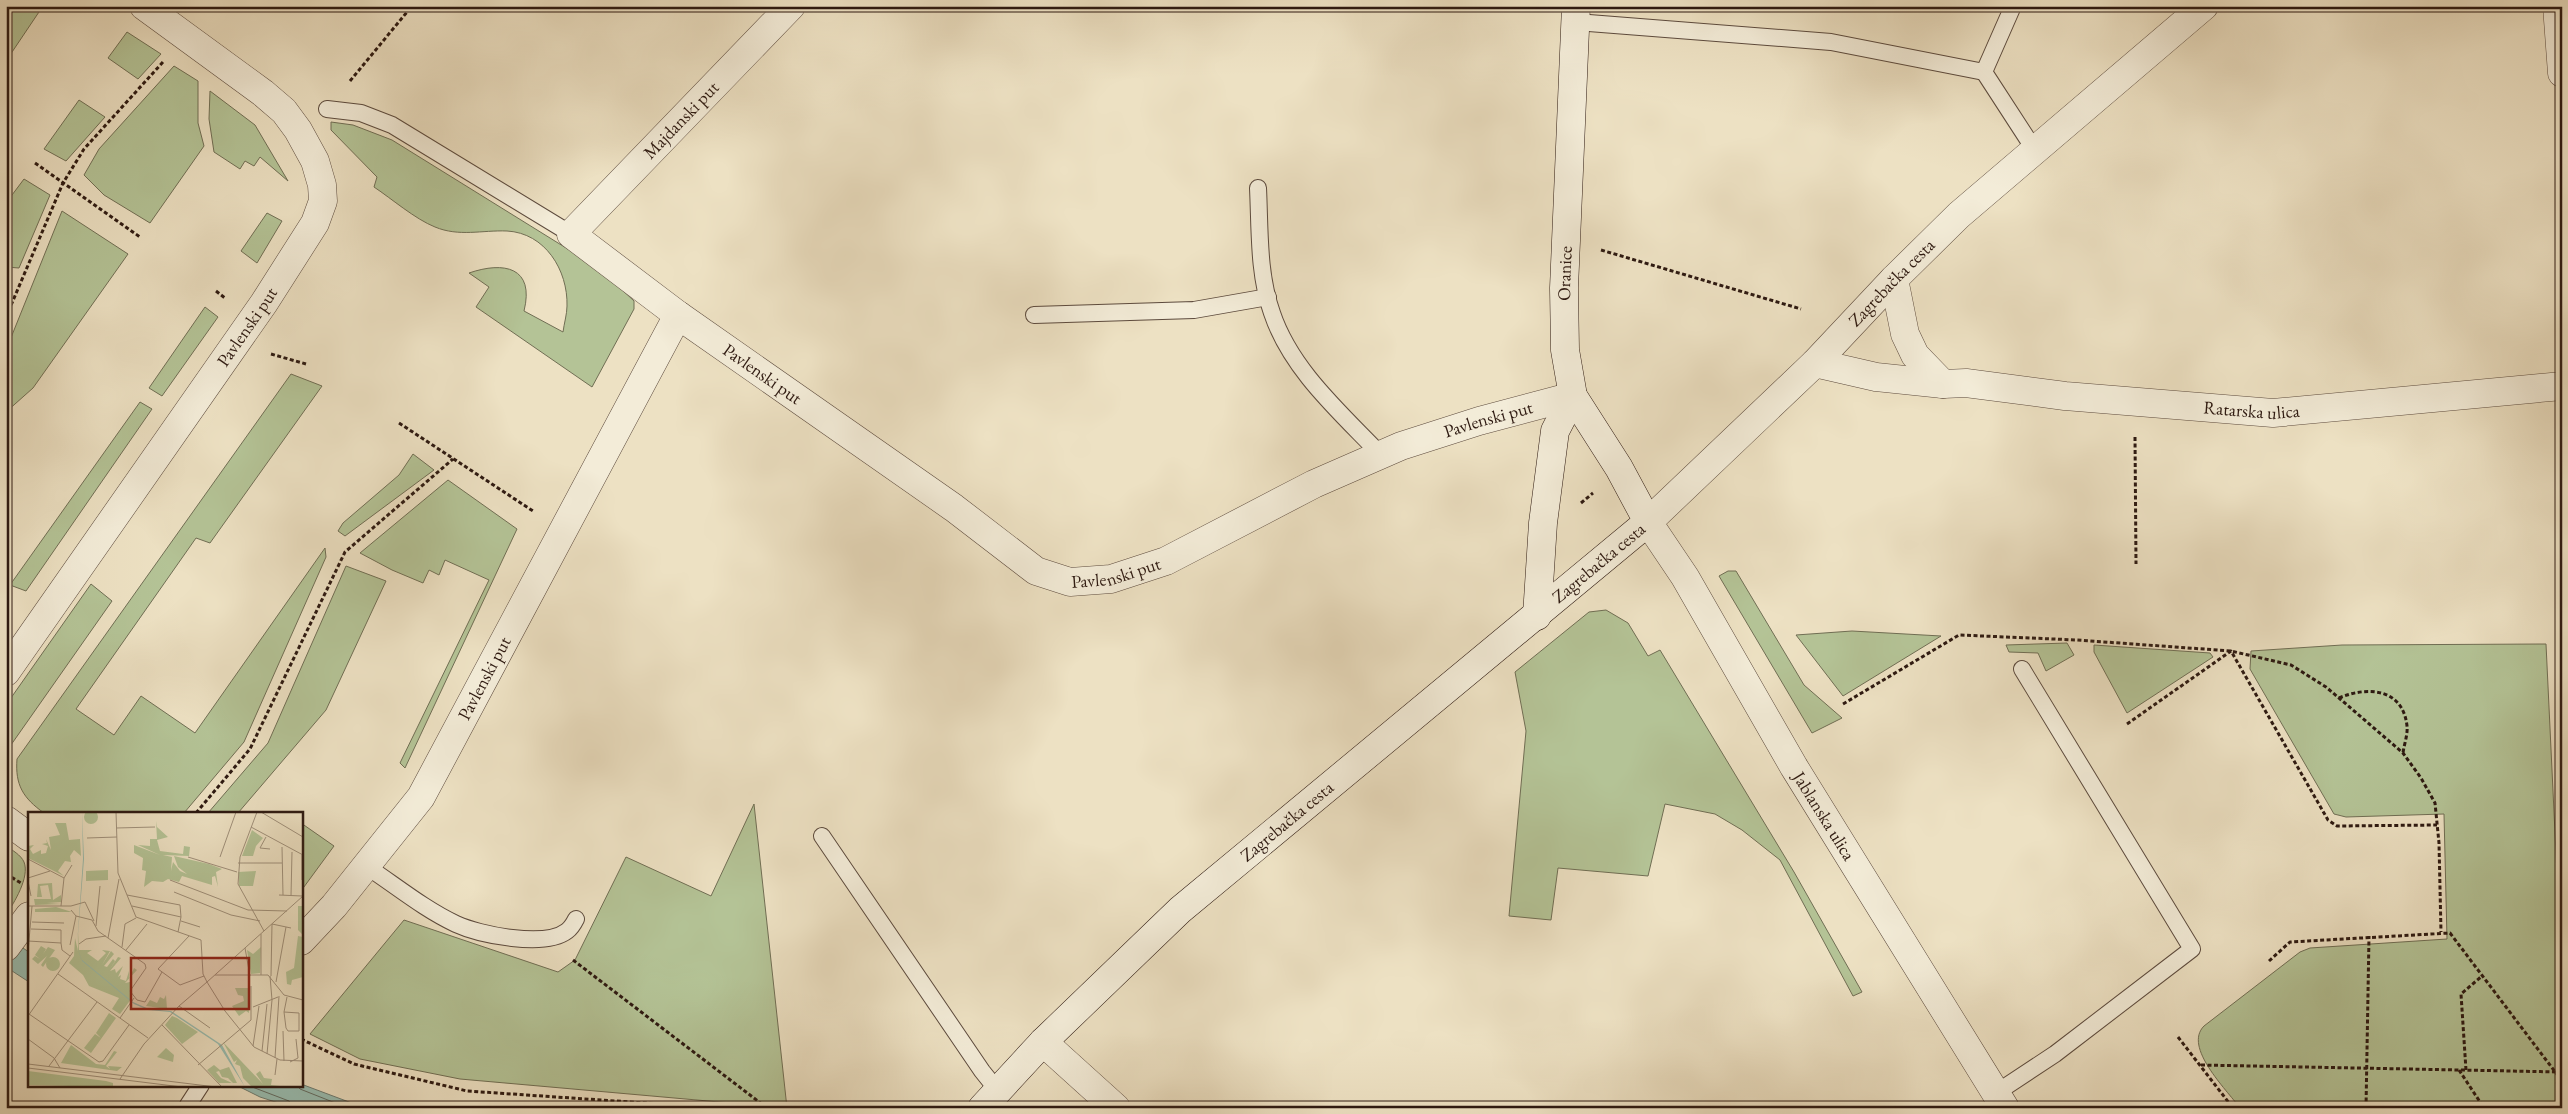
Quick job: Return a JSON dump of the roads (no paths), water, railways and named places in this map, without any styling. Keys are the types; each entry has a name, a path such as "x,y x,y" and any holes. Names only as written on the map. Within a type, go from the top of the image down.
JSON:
{"street":[{"name":"Pavlenski put","path":"6,672 264,303 315,223 323,201 322,185 315,161 298,130 284,112 264,93 144,6"},
{"name":"Majdanski put","path":"571,234 791,6"},
{"name":"Zagrebačka cesta","path":"990,1099 1043,1042 1180,910 1537,616 1648,522 1815,363 1894,279 1959,215 2034,149 2204,6"},
{"path":"2558,6 2562,73"},
{"name":"Oranice","path":"1576,14 1563,325 1573,396 1619,468 1648,522"},
{"name":"Pavlenski put","path":"571,234 678,314 954,508 1036,571 1070,582 1112,579 1166,561 1314,484 1401,446 1479,421 1573,396"},
{"path":"1894,279 1905,334 1915,355 1943,384"},
{"name":"Pavlenski put","path":"302,940 334,906 421,796 678,314"},
{"name":"Ratarska ulica","path":"1815,363 1876,377 1943,384 1966,383 2065,396 2273,413 2562,386"},
{"path":"1537,616 1543,523 1555,431 1573,396"},
{"name":"Jablanska ulica","path":"1648,522 1685,578 1794,766 2001,1101"},
{"path":"6,820 28,836"},
{"path":"6,947 27,918"},
{"path":"1043,1042 1116,1108"}],"lane":[{"path":"1984,72 2013,6"},
{"path":"1576,14 1831,42 1984,72 2034,149"},
{"path":"327,110 361,113 392,125 571,234"},
{"path":"1258,188 1262,271 1272,313 1287,346 1317,387 1381,455"},
{"path":"1034,315 1194,310 1268,297"},
{"path":"2001,1101 2055,1054 2192,949 2022,669"},
{"path":"822,836 982,1072 990,1099"},
{"path":"366,866 431,910 457,924 487,933 524,939 553,938 568,931 576,919"},
{"path":"188,1105 200,1086"}],"water":[{"path":"6,937 28,951 28,981 6,967"},
{"path":"302,1084 365,1108 294,1108 260,1097 238,1086 302,1086"}]}
